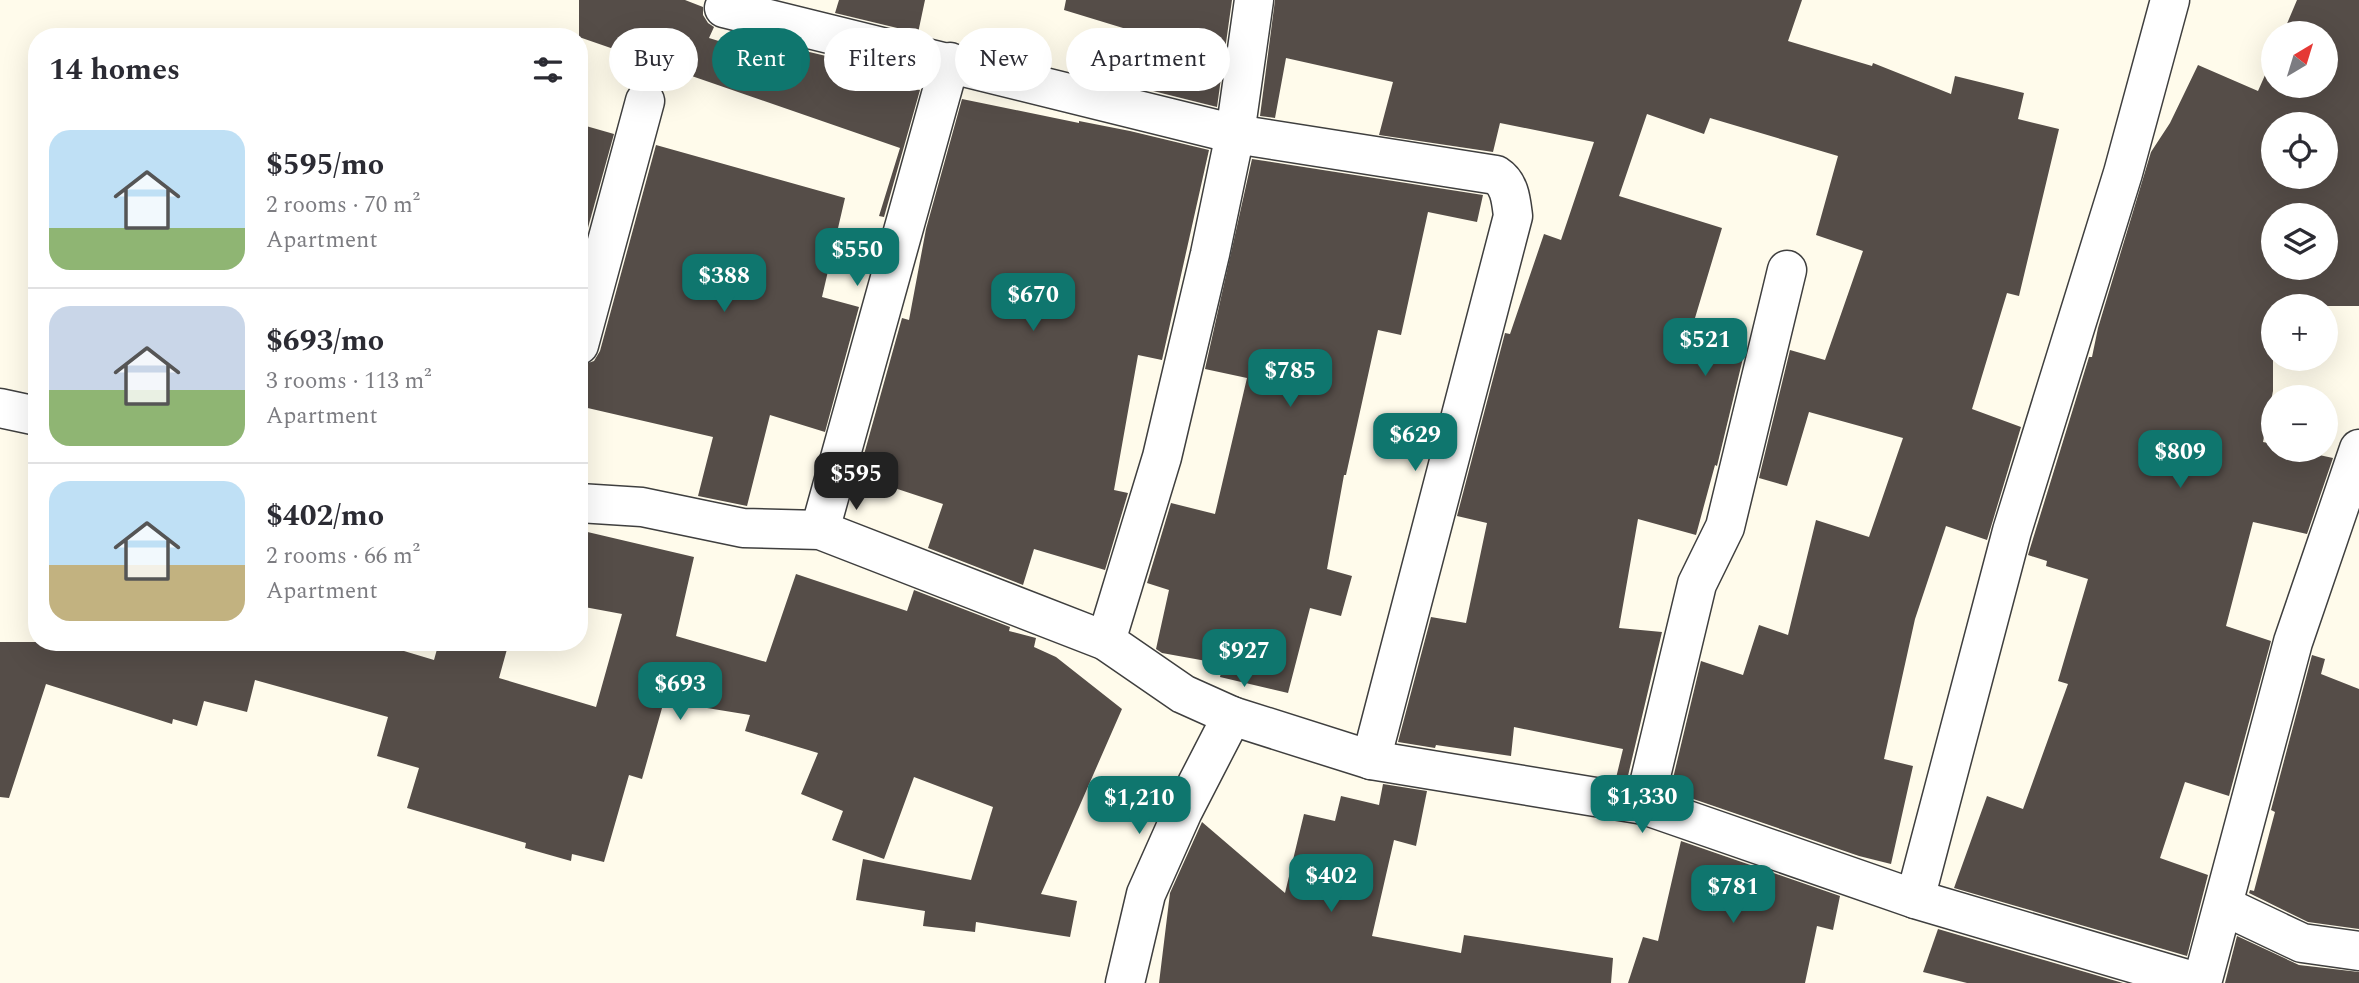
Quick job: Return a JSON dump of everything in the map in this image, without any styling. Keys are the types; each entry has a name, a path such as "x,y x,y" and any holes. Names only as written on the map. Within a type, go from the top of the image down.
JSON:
{"street":[{"path":"1106,641 1162,457 1210,254 1235,134 1254,0"},
{"path":"1915,900 2012,531 2123,173 2168,0"},
{"path":"724,8 1235,134 1496,175 1502,179 1509,190 1513,216 1371,760"},
{"path":"820,530 950,62"},
{"path":"588,312 645,101"},
{"path":"1644,804 1697,584 1724,527 1787,270"},
{"path":"0,408 28,414"},
{"path":"588,504 642,507 743,528 820,530 1106,641 1183,694 1233,716 1371,760 1644,804 1915,900 2201,983 2224,906 2293,642 2359,449"},
{"path":"1125,983 1146,894 1184,811 1233,716"},
{"path":"2224,906 2302,943 2359,951"}],"building":[{"path":"579,0 685,0 703,7 703,15 714,27 709,38 712,39 712,83 698,78 698,28 609,28 609,47 588,40 588,28 579,28"},
{"path":"839,0 925,0 919,28 897,28 835,13"},
{"path":"1066,0 1232,0 1228,28 1123,28 1064,10"},
{"path":"1275,0 1802,0 1788,41 1872,66 1873,63 1951,94 1955,76 2024,93 2018,119 2059,129 2019,296 2007,293 1972,409 2021,427 1987,540 1946,526 1915,619 1884,759 1913,766 1891,864 1859,856 1670,791 1701,661 1743,675 1759,625 1788,635 1816,520 1869,537 1903,438 1809,412 1787,486 1759,478 1790,350 1825,360 1863,251 1816,235 1838,156 1710,118 1704,134 1647,114 1619,196 1722,228 1689,338 1744,354 1717,466 1715,465 1696,535 1638,519 1619,628 1662,632 1627,780 1616,778 1623,749 1514,727 1511,756 1398,742 1431,617 1466,623 1487,523 1457,516 1505,333 1510,334 1544,234 1561,240 1594,142 1500,123 1493,152 1379,135 1393,82 1286,58 1275,118 1260,116"},
{"path":"2297,0 2359,0 2359,306 2338,306 2338,294 2261,294 2261,371 2273,371 2273,385 2261,385 2261,462 2332,462 2307,534 2253,522 2226,626 2271,641 2229,796 2185,782 2160,858 2208,875 2187,956 1954,888 1987,796 2023,809 2068,684 2058,681 2088,579 2046,566 2047,561 2028,555 2089,357 2092,357 2098,328 2151,152 2170,123 2198,65 2258,91 2261,84 2261,98 2338,98 2338,21 2288,21"},
{"path":"810,52 824,55 824,91 920,91 884,217 879,216 900,148 735,91 810,91"},
{"path":"1153,91 1219,91 1217,107"},
{"path":"962,99 1130,131 1209,150 1162,360 1138,355 1114,490 1128,493 1105,570 1034,549 1023,585 928,548 943,504 858,476 902,318 909,320 926,229"},
{"path":"588,127 614,134 588,228"},
{"path":"656,145 845,198 822,297 859,307 825,432 770,415 747,506 698,496 713,437 588,408 588,363 594,361 600,351"},
{"path":"1252,159 1483,195 1477,222 1428,212 1401,335 1378,330 1344,475 1327,569 1352,576 1341,616 1310,608 1288,693 1220,677 1223,664 1162,653 1156,649 1169,590 1147,583 1171,503 1215,514 1247,378 1205,369"},
{"path":"588,532 694,557 676,636 766,662 796,574 907,611 914,590 1010,627 1009,631 1036,638 1034,647 1056,657 1122,709 1041,894 1077,901 1070,937 976,922 975,932 923,926 925,911 856,900 863,859 971,880 993,807 914,777 884,859 832,840 843,811 801,794 818,753 745,731 750,715 664,701 642,779 629,775 604,862 572,854 571,861 525,848 526,843 407,808 419,768 377,756 388,717 255,680 247,712 204,701 197,726 173,719 172,724 46,684 9,798 0,797 0,642 28,642 28,651 404,651 434,660 436,651 506,651 499,678 596,707 622,614 588,608"},
{"path":"2312,655 2325,659 2321,674 2359,689 2359,929 2308,922 2249,893 2250,890 2254,891 2275,812 2271,810"},
{"path":"1383,784 1427,791 1416,846 1394,840 1372,936 1461,953 1464,935 1613,958 1611,983 1159,983 1170,893 1202,822 1285,893 1304,814 1335,821 1341,796 1379,805"},
{"path":"1681,841 1840,896 1833,930 1817,926 1805,983 1628,983 1643,937 1658,941"},
{"path":"1938,929 2123,983 1967,983 1923,972"},
{"path":"2237,936 2299,965 2359,972 2359,983 2225,983"}]}
